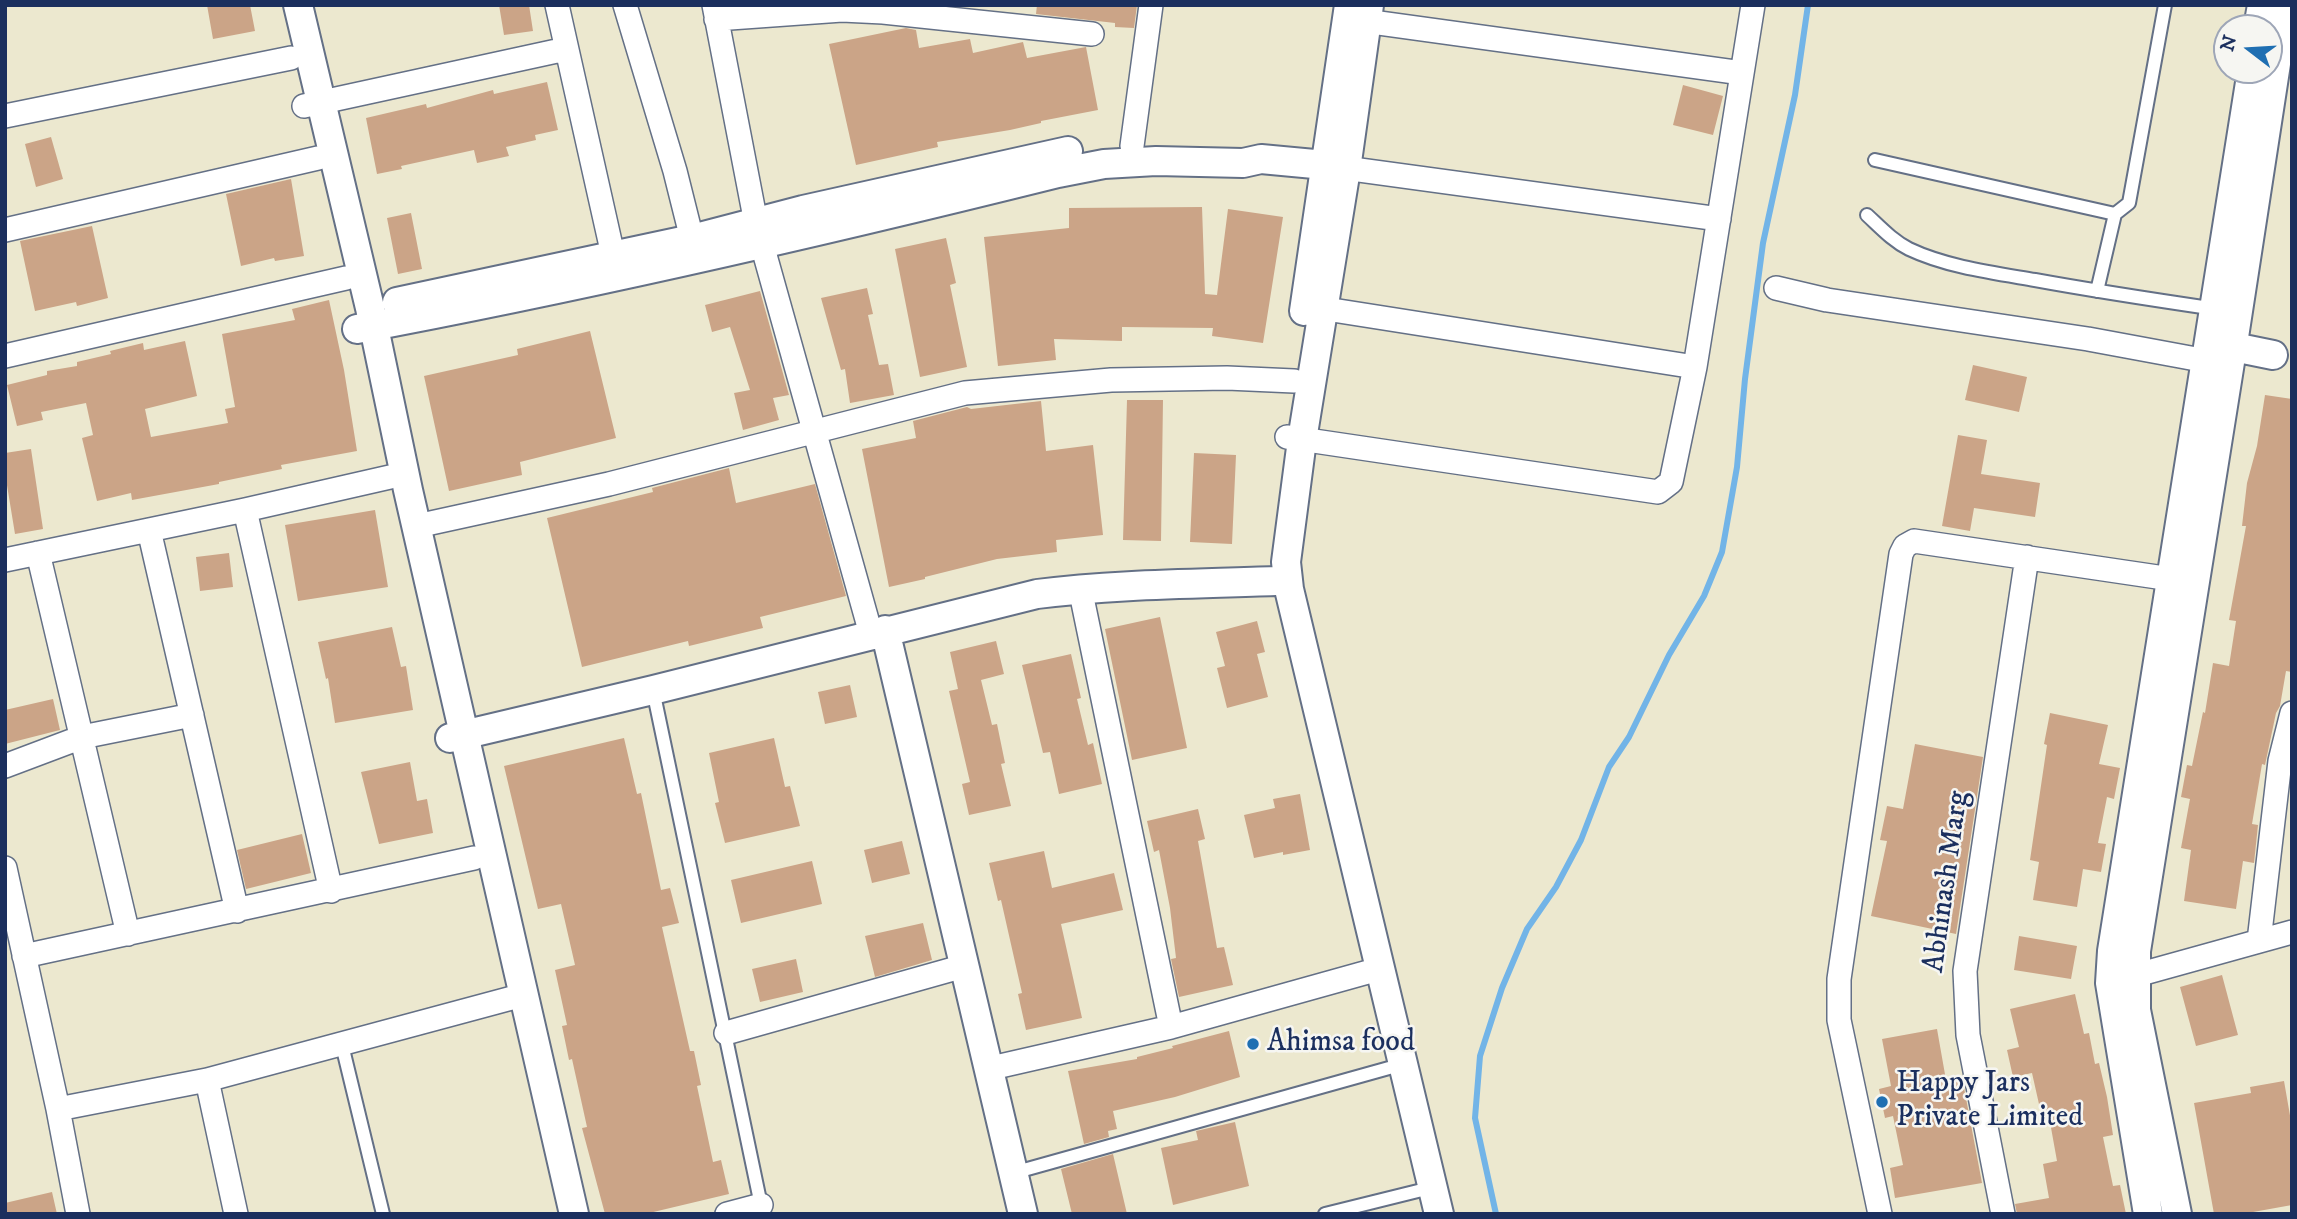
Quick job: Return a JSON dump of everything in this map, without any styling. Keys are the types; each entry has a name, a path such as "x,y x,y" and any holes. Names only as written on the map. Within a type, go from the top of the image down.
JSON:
{"street":[{"path":"281,5 291,58 312,104 363,319 417,526 458,736 515,998 555,1214"},
{"path":"299,5 318,158 346,278 363,319 390,477 458,736 474,858 574,1214"},
{"path":"557,5 614,255"},
{"path":"625,5 676,171 692,239"},
{"path":"1132,146 1151,5"},
{"path":"1294,439 1658,492 1671,482 1695,367 1753,5"},
{"path":"2226,310 2284,5"},
{"path":"1023,1214 964,966 878,632 815,432 759,234 715,12 856,11 1092,34"},
{"path":"1425,1202 1389,1068 1273,563 1315,307 1357,13 1742,73"},
{"path":"312,104 566,49"},
{"path":"5,116 291,58"},
{"path":"2148,1214 2123,980 2136,951 2226,310 2250,84"},
{"path":"363,319 614,255 692,239 759,234 803,210 1066,151 1132,146 1240,150 1261,159"},
{"path":"5,230 318,158"},
{"path":"363,319 574,286 759,234 1104,164 1156,161 1243,163 1261,159 1719,219"},
{"path":"5,356 346,278"},
{"path":"1776,288 1827,300 2088,339 2220,354 2286,357"},
{"path":"1315,307 1695,367"},
{"path":"1315,307 1294,380 1294,439 1286,562 1289,589 1439,1214"},
{"path":"2177,1214 2136,1010 2112,951 2171,579 2220,354"},
{"path":"417,526 609,484 965,393 1111,380 1294,380"},
{"path":"5,560 390,477"},
{"path":"245,510 331,891"},
{"path":"149,530 237,911"},
{"path":"1880,1214 1839,1020 1839,979 1900,554 1905,546 1914,541 2171,579"},
{"path":"38,553 128,934"},
{"name":"Abhinash Marg","path":"2003,1214 1968,1035 1965,971 2027,557"},
{"path":"458,736 1037,594 1080,588 1275,581"},
{"path":"1080,588 1171,1027"},
{"path":"2259,941 2280,761 2292,713"},
{"path":"5,766 82,737 192,715"},
{"path":"24,956 474,858"},
{"path":"5,868 58,1109 78,1214"},
{"path":"2123,980 2292,932"},
{"path":"726,1033 964,966"},
{"path":"987,1069 1171,1027 1368,972"},
{"path":"58,1109 207,1080 515,998"},
{"path":"207,1080 236,1214"},
{"path":"727,1214 762,1209"}],"lane":[{"path":"2097,291 2115,214 2129,203 2165,5"},
{"path":"1875,160 2115,214"},
{"path":"1867,215 1894,240 1911,250 1983,271 2226,310"},
{"path":"653,690 762,1209"},
{"path":"342,1045 383,1214"},
{"path":"1012,1173 1389,1068"},
{"path":"1325,1214 1425,1202"}],"building":[{"path":"207,5 250,5 255,31 213,39"},
{"path":"499,5 529,5 533,31 504,35"},
{"path":"1037,5 1137,5 1134,28 1115,27 1115,23 1036,14"},
{"path":"906,28 916,30 919,48 970,39 973,53 1023,42 1027,58 1086,47 1098,110 1010,130 937,142 938,147 856,165 829,44"},
{"path":"547,82 558,130 535,135 536,140 506,147 509,156 477,163 474,150 377,174 366,118 426,104 427,108 493,90 494,94"},
{"path":"1683,85 1723,96 1713,135 1673,125"},
{"path":"51,137 63,179 36,187 25,144"},
{"path":"291,179 304,256 275,261 274,258 241,266 226,194"},
{"path":"1202,207 1205,294 1217,295 1228,209 1283,217 1263,343 1212,336 1213,328 1122,327 1122,341 1054,339 1056,360 998,366 984,237 1069,228 1069,208"},
{"path":"411,213 422,269 398,274 387,218"},
{"path":"92,226 108,298 77,306 76,302 35,311 20,241"},
{"path":"946,238 956,283 950,285 967,367 920,377 895,249"},
{"path":"867,288 873,314 868,315 879,365 888,364 894,395 850,403 845,369 841,370 821,298"},
{"path":"760,291 789,395 773,398 779,420 743,430 734,393 750,390 730,327 712,332 705,305"},
{"path":"329,300 357,451 281,465 282,469 219,484 132,500 131,493 97,501 82,438 93,435 86,403 41,412 43,420 17,426 7,385 47,375 47,371 77,366 77,362 111,354 110,351 143,343 144,350 185,341 197,396 145,409 151,437 228,423 225,409 235,407 222,334 295,320 292,309"},
{"path":"590,331 616,438 520,462 522,475 449,491 424,376 518,355 517,349"},
{"path":"1973,365 2027,377 2019,412 1965,400"},
{"path":"2265,395 2292,399 2292,672 2286,671 2265,765 2262,764 2252,824 2258,825 2254,863 2243,861 2236,909 2184,901 2191,850 2181,848 2190,799 2181,797 2187,765 2192,766 2203,712 2205,713 2213,663 2229,666 2236,621 2229,620 2246,526 2242,526 2247,483 2257,446"},
{"path":"1127,400 1163,400 1161,541 1123,540"},
{"path":"1041,401 1046,451 1093,445 1103,535 1056,540 1057,552 997,559 889,587 862,449 916,438 913,421 967,407 971,409"},
{"path":"1958,435 1987,440 1981,474 2040,483 2035,517 1974,508 1970,531 1942,526"},
{"path":"31,449 43,529 15,534 5,473 5,453"},
{"path":"1194,453 1236,455 1232,544 1190,542"},
{"path":"729,468 736,503 815,484 846,596 760,617 763,628 689,646 688,641 582,667 547,518 653,492 652,488"},
{"path":"375,510 388,587 298,601 285,525"},
{"path":"229,553 233,587 200,591 196,557"},
{"path":"1160,617 1187,748 1132,760 1105,629"},
{"path":"1257,621 1265,652 1257,654 1268,697 1227,708 1217,668 1225,666 1216,632"},
{"path":"392,627 401,667 406,666 413,710 335,723 328,678 326,679 318,642"},
{"path":"996,641 1004,674 981,680 992,725 997,724 1005,763 1001,764 1011,806 969,815 962,784 970,782 949,691 958,689 950,652"},
{"path":"1071,654 1081,698 1077,699 1088,745 1093,743 1102,784 1059,794 1050,752 1043,753 1022,665"},
{"path":"850,685 857,717 825,724 818,692"},
{"path":"53,699 60,730 5,744 5,710"},
{"path":"2050,713 2108,725 2099,764 2120,768 2114,799 2107,797 2098,843 2106,844 2101,872 2083,869 2077,907 2033,900 2039,862 2030,860"},
{"path":"624,738 637,794 641,793 661,890 670,888 679,923 662,927 690,1051 694,1051 701,1085 697,1086 713,1162 721,1160 729,1194 645,1214 605,1214 582,1128 587,1127 562,1026 567,1025 555,970 575,965 561,904 538,909 504,766"},
{"path":"774,738 785,787 790,786 800,826 725,843 715,803 719,802 709,753"},
{"path":"1915,744 1983,757 1956,934 1871,916 1887,841 1880,840 1887,806 1903,809"},
{"path":"410,762 417,801 427,799 433,833 379,844 361,772"},
{"path":"1300,794 1310,850 1254,858 1244,815 1275,808 1273,799"},
{"path":"1198,809 1205,839 1198,841 1217,948 1224,947 1233,985 1179,997 1171,959 1176,958 1170,908 1159,850 1154,852 1147,821"},
{"path":"302,834 311,873 246,889 237,850"},
{"path":"902,841 910,874 872,883 864,850"},
{"path":"1044,851 1052,888 1114,873 1123,910 1061,924 1082,1018 1026,1030 1018,994 1022,993 1001,900 998,901 989,863"},
{"path":"812,861 822,904 741,923 731,880"},
{"path":"923,923 932,960 875,977 865,936"},
{"path":"2019,936 2077,946 2071,979 2014,970"},
{"path":"796,959 803,992 760,1002 752,969"},
{"path":"2222,975 2238,1035 2196,1046 2180,987"},
{"path":"2075,994 2084,1034 2089,1033 2095,1064 2099,1063 2107,1097 2113,1135 2103,1137 2113,1186 2120,1185 2126,1214 2017,1214 2015,1204 2049,1198 2043,1164 2057,1161 2048,1111 2041,1113 2032,1073 2013,1077 2007,1050 2019,1047 2010,1009"},
{"path":"1937,1029 1946,1080 1962,1077 1982,1183 1895,1198 1890,1168 1903,1165 1893,1116 1885,1118 1879,1089 1891,1086 1882,1039"},
{"path":"1229,1031 1240,1077 1175,1097 1113,1111 1117,1129 1108,1131 1109,1137 1084,1144 1068,1071 1137,1059 1173,1048 1172,1046"},
{"path":"2284,1081 2292,1127 2292,1205 2242,1214 2214,1214 2194,1103 2251,1093 2250,1087"},
{"path":"1235,1122 1249,1186 1173,1205 1161,1148 1198,1140 1196,1131"},
{"path":"1113,1154 1127,1214 1072,1214 1061,1169"},
{"path":"52,1192 57,1214 5,1214 5,1203"}],"waterway":[{"path":"1496,1214 1475,1118 1480,1056 1502,988 1527,929 1556,887 1581,840 1609,767 1629,737 1669,655 1704,596 1722,552 1737,467 1745,379 1763,243 1795,95 1808,5"}],"place":[{"name":"Ahimsa food","path":"1253,1044"},
{"name":"Happy Jars Private Limited","path":"1882,1102"}]}
